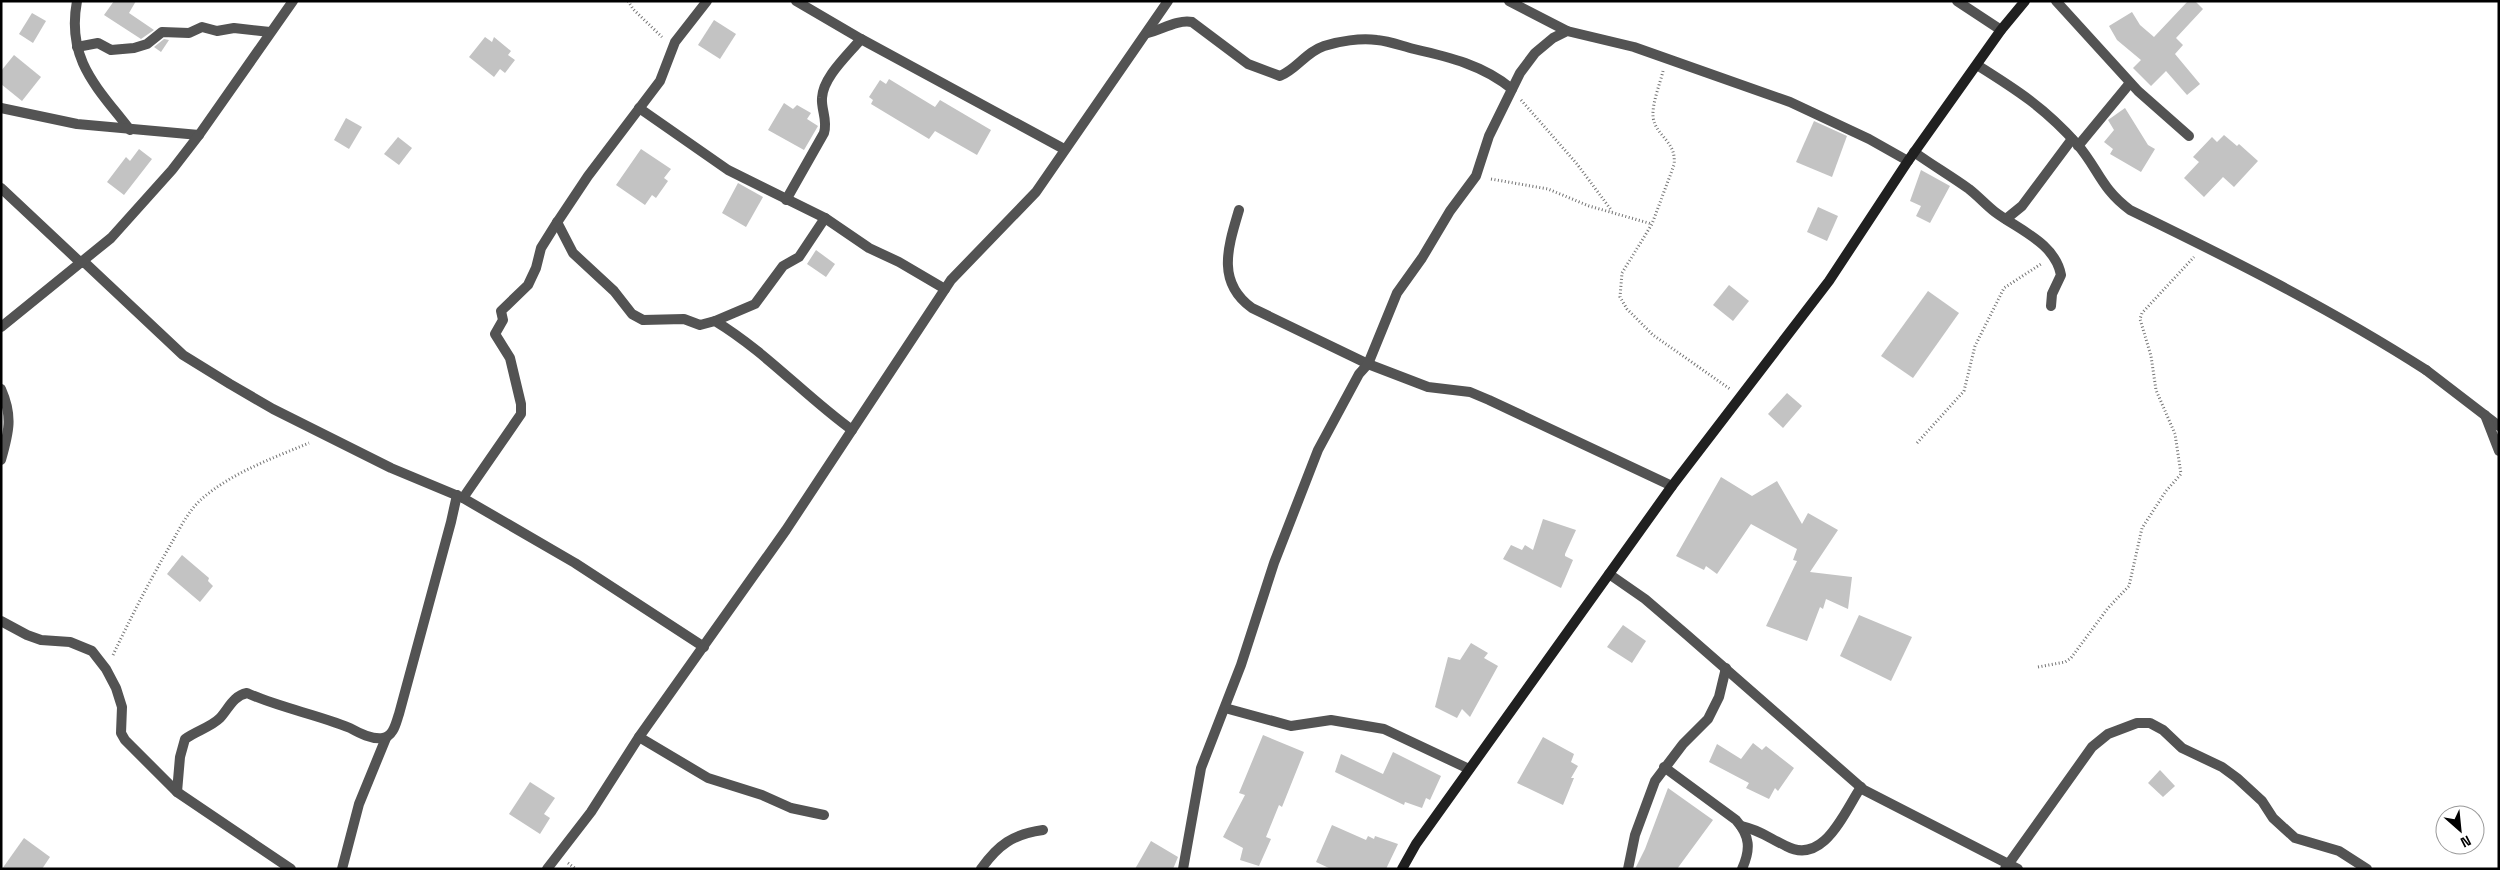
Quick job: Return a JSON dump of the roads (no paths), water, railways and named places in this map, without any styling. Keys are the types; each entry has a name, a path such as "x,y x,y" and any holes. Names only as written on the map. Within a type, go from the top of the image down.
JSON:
{"street":[{"path":"77,1 74,19 77,47 85,70 98,91 130,130"},
{"path":"1,327 111,238 172,170 199,135 293,1"},
{"path":"342,869 359,804 386,738 392,731 399,714 460,497 521,414 521,404 510,358 495,334 503,320 501,311 528,286 542,248 557,222 588,176 660,80 672,48 707,1"},
{"path":"796,1 861,39 1064,149"},
{"path":"547,869 591,812 639,737 704,647 852,430 945,289 1036,192 1064,149 1148,33 1168,1"},
{"path":"1509,1 1567,31 1634,46 1790,102 1862,136 1908,161"},
{"path":"1957,1 2001,30"},
{"path":"1402,869 1416,844 1672,486 1742,398 1829,281 1914,152 2001,30 2025,1"},
{"path":"2056,1 2130,83 2190,136"},
{"path":"1148,33 1163,30 1185,20 1192,22 1248,64 1280,76 1294,68 1316,49 1352,40 1377,40 1446,55 1485,71 1512,89"},
{"path":"77,47 98,43 111,50 134,48 147,44 162,32 185,34 202,27 217,31 234,28 270,32"},
{"path":"1183,869 1201,768 1225,708 1262,597 1318,450 1359,374 1368,364 1397,293 1422,258 1450,211 1476,176 1489,136 1512,89 1535,53 1553,38 1567,31"},
{"path":"786,200 824,133 826,126 822,99 823,91 829,79 861,39"},
{"path":"1977,65 2037,104 2075,142 2113,197 2130,210 2204,246 2377,338 2426,370 2499,426"},
{"path":"2006,219 2022,206 2075,142 2130,83"},
{"path":"1,108 33,113 52,120 130,130 199,135"},
{"path":"638,108 728,170 825,218 859,242 899,262 945,289"},
{"path":"1914,152 1970,190 2041,244 2055,258 2061,275 2052,294 2051,306"},
{"path":"1,188 183,355 273,409 409,476 460,497 575,563 704,647"},
{"path":"1239,210 1228,247 1231,281 1239,298 1252,308 1368,364 1428,386 1452,388 1483,397 1672,486"},
{"path":"557,222 573,253 614,291 632,314 643,320 684,319 700,325 715,321 754,304 784,266 799,257 825,218"},
{"path":"715,321 739,336 807,392 820,408 852,430"},
{"path":"1,389 9,408 9,423 1,460"},
{"path":"2484,414 2499,452"},
{"path":"1609,574 1645,599 1861,787 2006,866 2018,869"},
{"path":"1,620 27,635 41,640 70,642 92,652 106,669 122,707 123,736 177,792 291,869"},
{"path":"1628,869 1635,835 1655,780 1664,767 1708,720 1715,709 1726,668"},
{"path":"177,792 180,757 185,739 220,718 235,698 247,692 291,710 330,720 374,738 386,738"},
{"path":"1225,708 1291,726 1331,720 1384,729 1469,769"},
{"path":"2006,866 2092,747 2108,734 2137,723 2150,724 2163,730 2182,748 2222,767 2237,778 2262,802 2273,818 2295,838 2339,851 2367,869"},
{"path":"639,737 708,778 762,795 791,808 824,815"},
{"path":"1664,767 1745,830 1749,849 1742,869"},
{"path":"1741,826 1758,829 1796,850 1808,851 1828,839 1861,787"},
{"path":"981,869 991,855 1013,837 1043,830"}]}
